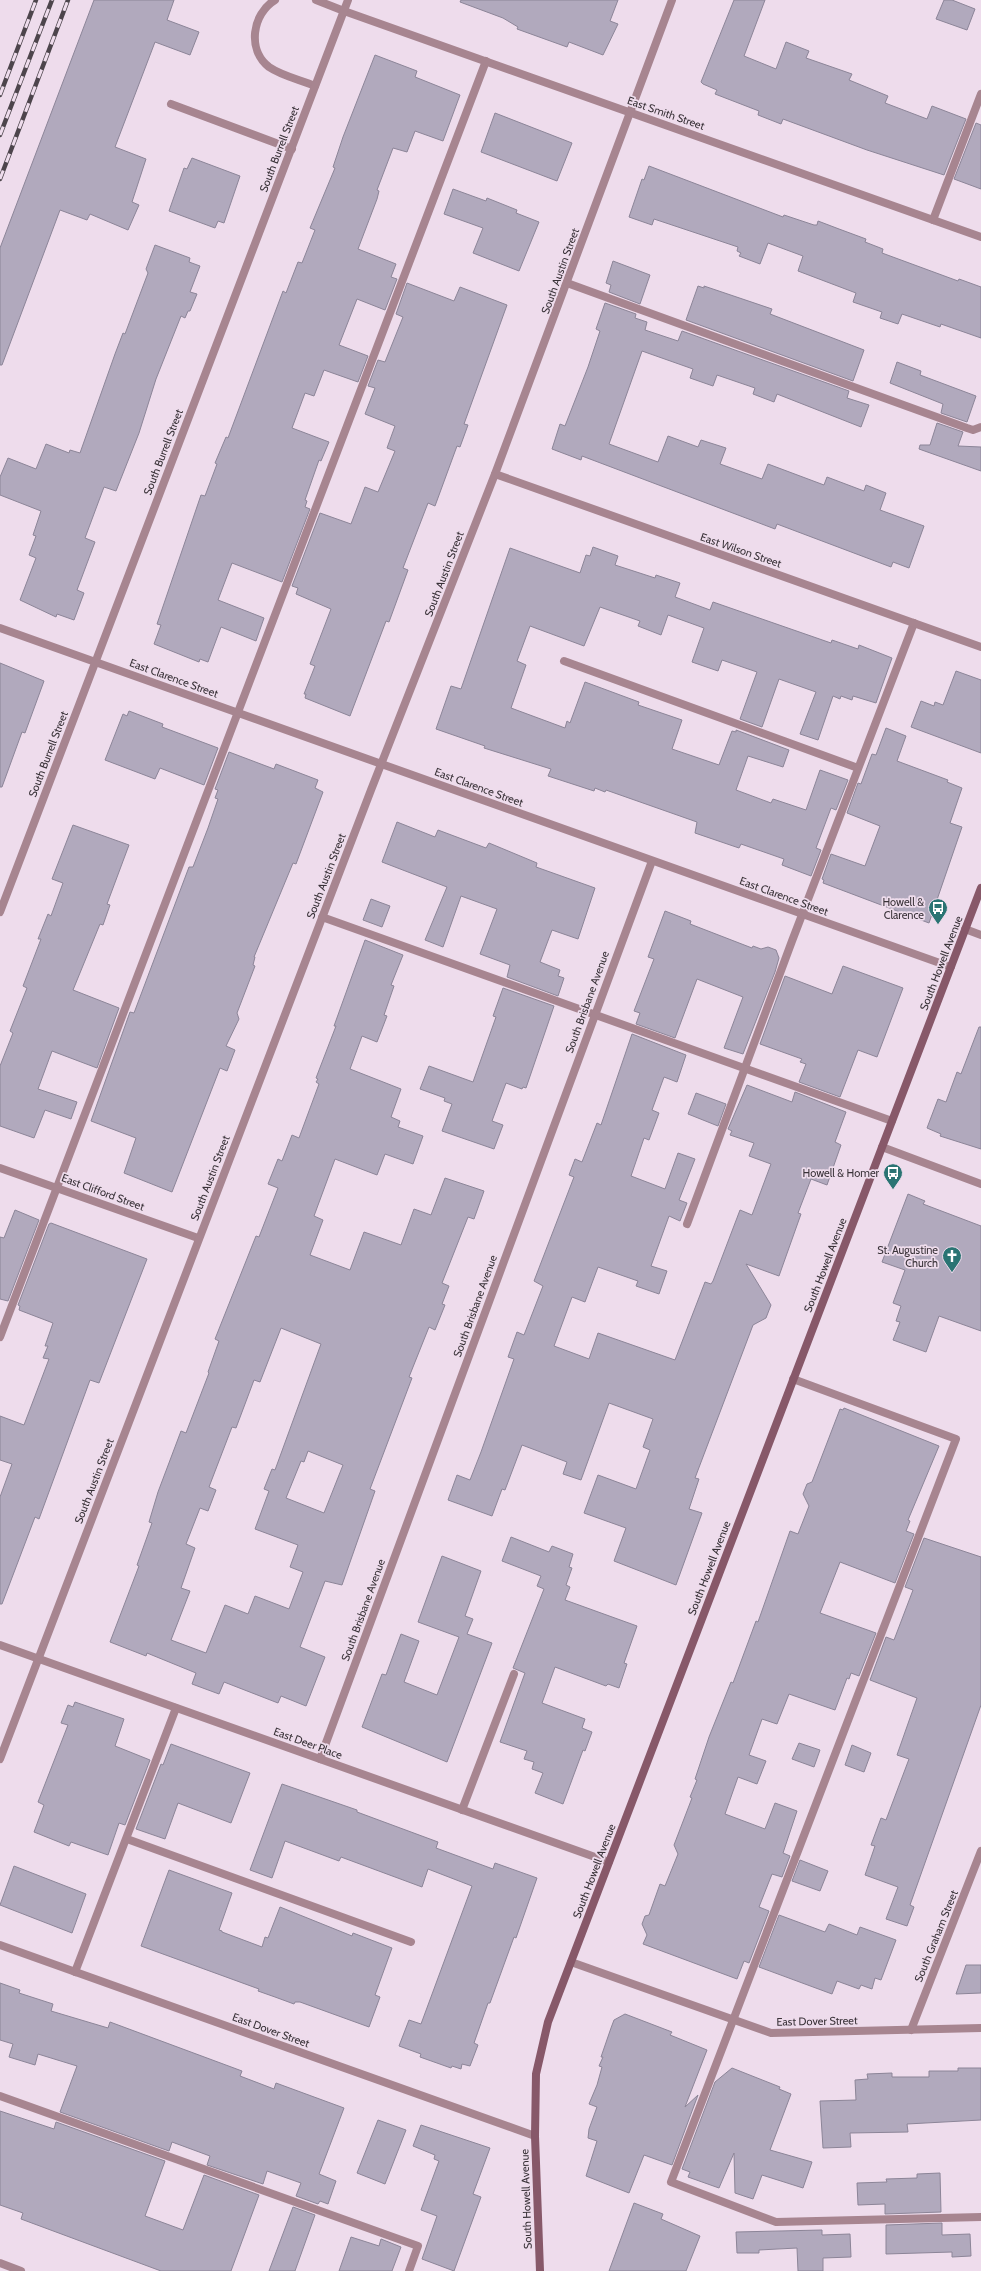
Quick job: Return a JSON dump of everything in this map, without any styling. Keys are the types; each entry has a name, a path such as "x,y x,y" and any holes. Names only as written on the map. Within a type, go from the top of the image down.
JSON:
{"street":[{"path":"275,0 265,8 255,26 254,36 260,57 275,70 315,86"},
{"name":"East Smith Street","path":"316,0 981,237"},
{"name":"South Burrell Street","path":"0,912 348,0"},
{"name":"South Austin Street","path":"0,1759 198,1238 495,474 672,0"},
{"path":"0,1337 486,61"},
{"path":"933,220 981,94"},
{"path":"171,104 292,149"},
{"path":"567,283 967,428 973,430 981,427"},
{"name":"East Wilson Street","path":"495,474 981,647"},
{"path":"687,1224 802,914 914,623"},
{"name":"East Clarence Street","path":"0,628 951,968"},
{"path":"564,661 858,768"},
{"name":"South Brisbane Avenue","path":"320,1759 594,1013 652,861"},
{"name":"South Howell Avenue","path":"540,2271 535,2136 536,2074 548,2022 981,888"},
{"path":"322,917 745,1067 892,1121"},
{"path":"965,929 981,935"},
{"path":"882,1147 981,1184"},
{"name":"East Clifford Street","path":"0,1168 198,1238"},
{"path":"793,1379 956,1439 671,2182 776,2222 981,2217"},
{"name":"East Deer Place","path":"0,1645 608,1862"},
{"path":"462,1810 514,1674"},
{"path":"75,1972 176,1708"},
{"path":"127,1839 412,1942"},
{"name":"South Graham Street","path":"911,2030 981,1851"},
{"name":"East Dover Street","path":"0,1945 535,2136"},
{"name":"East Dover Street","path":"571,1962 772,2033 981,2028"},
{"path":"0,2096 418,2246 409,2271"},
{"path":"0,2263 21,2271"}],"building":[{"path":"94,0 174,0 167,20 199,32 190,55 155,42 115,147 146,159 132,202 139,205 128,230 90,214 87,220 60,210 2,365 0,365 0,248"},
{"path":"461,0 618,0 610,21 618,24 603,55 569,42 567,47 517,29 518,27 503,18 460,2"},
{"path":"734,0 765,0 744,56 776,69 786,42 809,51 806,58 852,74 849,80 888,96 885,103 927,119 932,106 966,119 944,175 867,150 783,119 781,124 758,115 759,111 715,94 717,90 703,84 701,82"},
{"path":"944,0 952,0 975,9 967,30 936,19"},
{"path":"375,55 417,71 415,77 460,95 443,141 415,131 407,152 393,148 377,190 379,191 377,199 358,249 396,264 391,277 397,279 385,310 357,299 339,345 368,356 358,382 324,370 314,396 305,393 292,428 329,442 321,461 319,460 305,500 307,501 305,507 310,509 282,582 232,563 218,600 264,618 256,641 221,627 208,662 200,659 199,662 154,644 161,625 157,624 201,495 205,496 217,464 215,463 226,437 228,438 283,291 286,293 298,262 302,263 315,230 310,228 335,168 333,167 343,137"},
{"path":"495,113 572,143 557,181 481,152"},
{"path":"976,123 981,125 981,189 954,179"},
{"path":"192,158 240,176 224,223 218,221 215,228 169,211 184,168 187,169"},
{"path":"649,166 783,217 784,215 814,225 817,225 818,221 866,239 865,242 883,249 882,253 958,281 959,279 981,287 981,338 941,324 940,327 902,314 898,324 880,318 882,312 853,302 856,293 798,271 803,256 768,243 760,264 739,256 741,253 737,251 738,247 654,219 652,225 629,217 642,179 644,180"},
{"path":"453,189 486,201 487,198 517,210 516,213 539,222 519,271 473,253 483,228 444,214"},
{"path":"155,245 190,258 189,262 200,266 190,292 197,294 190,311 188,311 185,318 181,316 156,379 139,433 116,491 104,487 85,538 95,542 77,590 84,593 74,620 57,614 56,617 20,600 36,558 29,555 36,536 33,535 41,511 0,495 0,477 8,458 36,469 46,444 69,453 70,450 80,453 115,354 123,333 125,334 148,273 146,269"},
{"path":"613,261 650,275 640,304 609,292 611,285 606,283"},
{"path":"407,283 454,301 460,287 507,305 464,424 468,425 460,447 457,446 435,506 428,503 403,568 408,570 389,622 386,621 350,716 305,698 306,694 304,694 315,666 310,664 331,609 296,594 298,588 292,586 320,513 351,524 365,487 378,492 395,451 387,448 395,426 365,414 375,388 368,386 378,360 385,362 403,317 396,314"},
{"path":"698,286 704,288 704,286 772,309 770,314 864,350 853,381 686,320"},
{"path":"605,303 636,314 635,318 647,322 645,330 678,341 682,331 849,391 847,398 869,405 861,427 777,394 774,402 753,394 755,388 717,375 713,386 690,378 693,369 642,351 609,444 658,462 668,436 698,447 701,440 726,448 720,464 762,479 768,464 824,485 827,477 864,491 866,485 886,493 880,510 924,526 909,568 893,562 891,567 777,524 775,529 582,456 581,460 552,449 560,424 565,426 588,367 600,331 596,329"},
{"path":"897,362 921,371 920,375 976,396 967,422 941,413 943,404 890,383"},
{"path":"937,423 963,432 958,446 981,447 981,471 919,449 920,445 930,445"},
{"path":"593,547 618,556 615,565 655,578 656,575 680,583 675,597 710,610 713,602 831,643 832,640 858,649 859,645 892,658 876,703 853,696 852,700 841,696 840,699 833,696 818,740 800,734 816,692 779,679 762,727 740,719 757,672 722,660 718,671 692,662 704,628 668,615 661,635 638,626 640,621 600,607 584,646 530,626 517,661 526,665 511,708 565,728 567,721 570,723 585,682 639,702 638,705 682,720 672,749 719,765 732,731 736,732 736,730 789,750 783,767 748,756 736,790 771,803 773,799 806,810 820,770 848,780 836,810 831,808 816,848 821,850 811,876 782,865 784,859 741,844 739,848 695,833 697,822 606,790 605,792 595,788 594,791 548,776 551,769 484,748 485,746 436,729 451,686 461,689 510,548 580,573 586,555 590,556"},
{"path":"0,663 44,681 25,733 22,732 2,787 0,787"},
{"path":"956,671 981,680 981,753 911,727 921,701 934,706 935,702 943,705"},
{"path":"129,711 163,724 162,727 218,748 204,785 160,768 155,779 105,760 123,714 127,716"},
{"path":"886,728 906,736 897,761 948,780 947,782 962,788 950,823 962,827 929,923 823,883 824,880 822,879 831,854 865,866 880,826 847,813 858,783 861,784 872,754 876,755"},
{"path":"229,752 274,769 276,764 318,780 315,788 323,792 296,864 293,863 254,957 253,965 255,966 237,1013 239,1019 226,1046 235,1050 227,1071 220,1068 172,1192 124,1173 136,1138 91,1121 130,1012 134,1013 189,867 193,867 208,828 218,799 215,798 218,790 215,789"},
{"path":"397,822 435,837 438,830 486,848 489,843 537,863 536,867 595,888 578,939 552,930 540,962 560,970 558,976 564,978 558,996 507,977 510,965 480,954 497,909 461,896 443,947 425,940 447,887 382,862"},
{"path":"73,825 129,845 107,904 110,905 103,925 100,924 73,990 119,1008 97,1068 52,1051 38,1089 77,1102 71,1119 45,1110 34,1138 0,1126 0,1066 13,1033 10,1031 27,988 23,986 41,939 38,939 48,914 51,916 63,883 52,879"},
{"path":"371,899 390,906 382,927 363,920"},
{"path":"665,911 691,921 690,924 752,948 753,946 761,949 768,947 776,950 779,958 775,972 743,1054 724,1048 743,997 697,979 675,1038 636,1024 640,1013 634,1011 654,959 648,957"},
{"path":"365,940 403,955 391,985 394,986 384,1015 387,1016 377,1042 362,1036 350,1069 401,1089 391,1117 400,1121 398,1127 423,1136 413,1164 385,1154 377,1175 335,1159 314,1216 323,1220 310,1255 350,1270 364,1232 401,1245 414,1209 431,1215 445,1178 484,1191 474,1219 468,1217 442,1283 449,1286 442,1304 445,1305 435,1330 429,1327 409,1377 412,1378 370,1489 375,1491 342,1585 325,1581 300,1647 325,1657 306,1706 281,1696 278,1703 224,1682 219,1694 192,1684 196,1673 147,1653 146,1656 110,1642 139,1566 137,1565 152,1523 149,1522 158,1492 181,1431 186,1433 209,1373 208,1372 219,1341 215,1339 256,1236 259,1237 278,1188 268,1184 278,1159 282,1161 292,1135 299,1138 319,1084 316,1082 318,1079 316,1078 336,1026 334,1026","holes":["281,1328 321,1344 275,1470 272,1469 264,1489 269,1491 255,1529 298,1545 290,1567 303,1572 289,1609 255,1596 248,1614 225,1605 206,1653 171,1640 190,1591 181,1588 195,1548 186,1544 200,1508 208,1511 216,1490 209,1487 232,1427 236,1428 254,1380 260,1382","308,1451 343,1465 324,1513 286,1498 301,1461 304,1462"]},
{"path":"843,966 903,988 877,1057 858,1050 840,1097 799,1082 806,1064 800,1062 802,1059 760,1044 785,976 832,994"},
{"path":"503,988 554,1006 526,1088 523,1087 522,1089 506,1083 492,1121 503,1125 494,1149 442,1131 452,1104 444,1101 445,1098 420,1089 429,1066 473,1082 496,1017 493,1016"},
{"path":"979,1027 981,1027 981,1149 940,1136 941,1134 927,1128 938,1099 946,1102 957,1072 961,1074"},
{"path":"632,1034 686,1055 677,1082 664,1077 652,1110 659,1113 649,1140 644,1138 631,1176 665,1189 678,1153 695,1159 679,1200 687,1203 680,1221 669,1216 651,1266 667,1271 659,1294 636,1286 638,1281 598,1267 585,1302 572,1297 554,1346 589,1359 598,1333 675,1360 705,1282 711,1284 713,1281 740,1210 752,1215 771,1164 749,1156 754,1143 730,1135 732,1131 728,1129 747,1085 792,1102 795,1092 846,1112 835,1142 841,1145 827,1185 811,1179 798,1213 801,1214 779,1276 746,1264 771,1305 766,1318 753,1325 695,1478 699,1479 689,1509 702,1513 676,1585 614,1561 626,1528 584,1513 598,1475 636,1489 650,1450 643,1447 653,1419 609,1403 581,1480 563,1474 567,1462 522,1445 505,1490 502,1489 492,1516 448,1500 457,1475 470,1480 514,1359 508,1357 517,1332 524,1335 543,1286 534,1281 574,1177 569,1175 575,1159 582,1162 597,1123 601,1125"},
{"path":"696,1093 726,1104 718,1126 688,1114"},
{"name":"St. Augustine Church","path":"908,1194 925,1201 923,1204 981,1226 981,1331 939,1316 926,1352 893,1340 900,1322 896,1321 901,1306 893,1303 905,1270 882,1262"},
{"path":"15,1210 39,1220 8,1301 0,1299 0,1237 4,1238"},
{"path":"51,1223 147,1259 99,1383 90,1380 39,1519 35,1517 2,1604 0,1604 0,1497 12,1464 0,1460 0,1416 24,1425 49,1359 43,1358 48,1346 45,1346 53,1323 19,1310 20,1306 18,1305 49,1224"},
{"path":"844,1408 939,1446 908,1520 910,1521 906,1531 914,1534 895,1583 840,1562 820,1613 876,1633 859,1676 851,1673 849,1679 847,1678 835,1710 789,1694 777,1724 762,1719 749,1755 766,1761 757,1784 738,1777 725,1814 765,1829 775,1803 797,1811 783,1853 790,1856 782,1877 772,1874 759,1907 769,1911 749,1963 744,1961 737,1979 643,1944 647,1935 642,1924 645,1916 649,1915 660,1884 665,1886 678,1854 674,1845 692,1798 690,1797 697,1780 695,1779 709,1737 731,1682 733,1683 756,1621 758,1622 790,1531 798,1534 809,1506 803,1494 807,1484 812,1482 840,1409 843,1410"},
{"path":"511,1537 549,1552 552,1546 573,1554 569,1567 572,1568 566,1585 570,1587 565,1600 637,1626 624,1663 627,1664 619,1688 608,1684 606,1686 555,1667 542,1703 585,1719 582,1728 592,1732 585,1751 583,1750 563,1804 535,1793 543,1773 532,1769 534,1762 524,1759 527,1751 500,1742 525,1673 513,1668 544,1589 537,1586 541,1576 502,1561"},
{"path":"924,1538 981,1557 981,1705 910,1905 914,1907 907,1926 886,1919 898,1887 865,1875 875,1846 871,1845 881,1818 886,1820 909,1759 897,1755 917,1698 870,1680 886,1637 894,1640 913,1590 905,1587"},
{"path":"442,1556 481,1571 465,1616 473,1619 467,1634 492,1643 447,1762 362,1727 382,1674 386,1675 401,1634 419,1641 404,1682 437,1695 459,1637 418,1622"},
{"path":"75,1702 124,1719 115,1746 150,1760 125,1825 119,1823 108,1855 71,1842 69,1846 34,1832 44,1805 38,1802 68,1725 61,1723 68,1705 73,1707"},
{"path":"799,1743 820,1750 814,1767 792,1759"},
{"path":"171,1744 250,1773 231,1823 178,1803 165,1839 136,1829 161,1764 163,1765"},
{"path":"852,1745 871,1753 864,1772 845,1765"},
{"path":"282,1784 357,1810 357,1812 438,1842 436,1848 493,1869 495,1863 537,1878 516,1938 514,1937 490,2003 488,2003 474,2043 478,2045 470,2066 462,2064 461,2069 452,2066 451,2068 420,2057 421,2054 399,2046 409,2020 421,2024 472,1886 428,1869 422,1887 341,1857 339,1861 285,1841 272,1878 250,1870"},
{"path":"800,1860 828,1871 820,1891 792,1881"},
{"path":"14,1866 86,1894 72,1933 0,1905"},
{"path":"169,1870 232,1893 219,1930 262,1947 265,1937 268,1938 280,1907 352,1936 353,1933 392,1948 375,1995 380,1997 369,2027 300,2002 295,2002 294,2004 258,1991 259,1989 141,1946"},
{"path":"779,1915 825,1932 829,1924 857,1935 860,1927 896,1940 881,1980 875,1978 872,1989 861,1985 859,1989 837,1981 832,1994 759,1967"},
{"path":"966,1965 981,1965 981,1993 956,1994"},
{"path":"0,1983 20,1990 19,1993 53,2004 51,2011 108,2028 110,2022 242,2071 240,2076 274,2089 276,2083 344,2108 319,2174 336,2181 328,2204 320,2201 318,2204 296,2196 301,2183 267,2171 263,2184 207,2165 210,2156 172,2142 169,2151 60,2112 77,2066 38,2054 35,2065 9,2057 13,2044 0,2040"},
{"path":"625,2014 672,2032 670,2035 707,2050 685,2107 698,2095 672,2165 644,2155 629,2193 586,2176 597,2141 588,2138 589,2129 597,2107 589,2104 597,2085 602,2067 599,2066 603,2057 601,2057 614,2020"},
{"path":"732,2068 780,2087 779,2089 791,2094 770,2150 812,2162 803,2188 762,2175 753,2199 735,2193 734,2153 719,2188 688,2177 690,2172 682,2169 715,2082"},
{"path":"958,2068 981,2068 981,2120 907,2124 908,2132 850,2133 851,2147 823,2148 820,2101 856,2100 855,2080 868,2079 867,2074 892,2073 892,2077 929,2077 929,2071 958,2071"},
{"path":"0,2111 54,2129 56,2122 165,2161 145,2216 183,2230 204,2175 259,2195 231,2271 161,2271 21,2219 23,2213 0,2205"},
{"path":"378,2120 406,2130 385,2184 357,2173"},
{"path":"421,2125 490,2148 473,2194 481,2197 454,2271 422,2259 437,2216 421,2210 439,2161 434,2159 435,2155 413,2146"},
{"path":"940,2173 941,2212 885,2214 885,2204 858,2205 857,2183 887,2182 886,2179 917,2178 917,2174"},
{"path":"634,2203 663,2214 661,2219 700,2236 686,2271 609,2271"},
{"path":"293,2207 315,2215 295,2271 269,2271"},
{"path":"942,2223 942,2235 970,2234 971,2256 952,2257 952,2252 886,2254 886,2225"},
{"path":"822,2230 822,2235 850,2234 851,2257 823,2258 823,2271 798,2271 797,2248 759,2250 759,2253 737,2253 736,2232"},
{"path":"351,2237 379,2246 381,2239 401,2247 392,2271 339,2271"}],"railway":[{"path":"0,95 36,0"},
{"path":"0,135 52,0"},
{"path":"0,179 68,0"}],"place":[{"name":"Howell & Clarence","path":"938,925"},
{"name":"Howell & Homer","path":"893,1190"},
{"name":"St. Augustine Church","path":"952,1273"}]}
